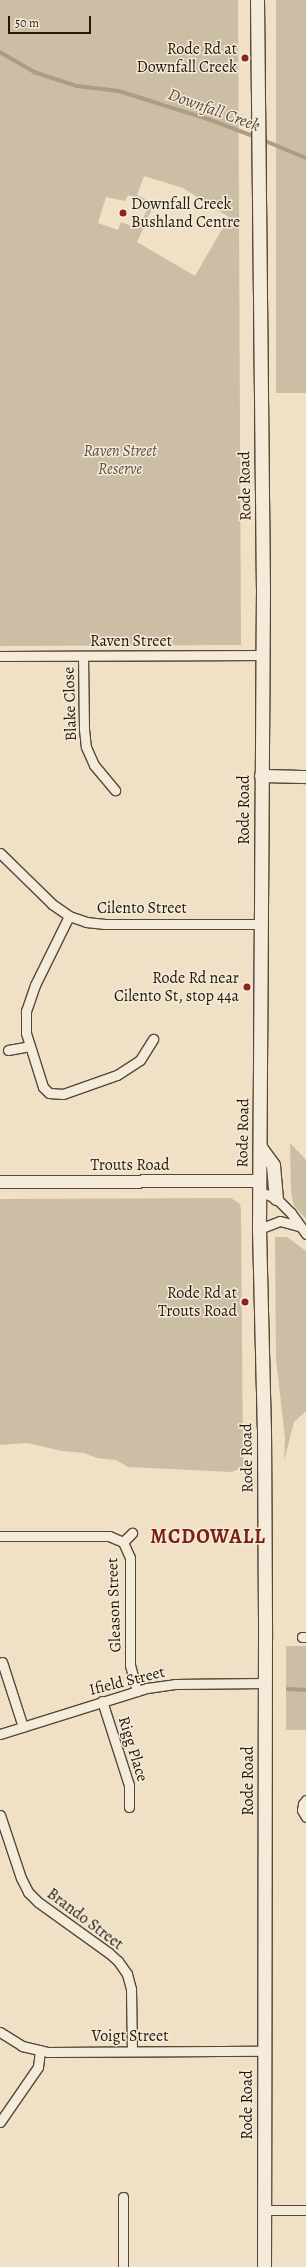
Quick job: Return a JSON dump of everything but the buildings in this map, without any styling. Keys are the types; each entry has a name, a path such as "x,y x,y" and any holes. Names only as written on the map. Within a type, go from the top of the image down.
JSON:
{"main road":[{"name":"Rode Road","path":"257,0 262,654 262,924 259,1229 264,1428 264,2267"},
{"path":"260,1147 273,1165 276,1198"}],"street":[{"name":"Raven Street","path":"0,656 262,654"},
{"name":"Blake Close","path":"84,656 84,729 86,747 94,765 115,790"},
{"path":"261,776 306,777"},
{"name":"Cilento Street","path":"0,853 52,904 69,916 86,922 101,924 262,924"},
{"path":"69,916 35,985 28,1004 25,1024 30,1046 43,1087 49,1093 58,1094 105,1080 126,1070 140,1060 153,1039"},
{"path":"8,1050 30,1046"},
{"name":"Trouts Road","path":"0,1182 259,1186 276,1198 291,1213 306,1234"},
{"path":"259,1229 280,1221 299,1226"},
{"name":"Gleason Street","path":"122,1542 132,1533"},
{"name":"Gleason Street","path":"0,1536 109,1536 122,1542 130,1558 130,1665 137,1691"},
{"path":"2,1662 23,1727"},
{"name":"Ifield Street","path":"0,1734 137,1691 175,1684 265,1683"},
{"name":"Rigg Place","path":"102,1701 129,1785 129,1807"},
{"path":"306,1800 302,1804 302,1810 306,1817"},
{"name":"Brando Street","path":"0,1814 21,1878 28,1892 38,1902 109,1953 118,1961 127,1974 131,1989 132,2051"},
{"name":"Voigt Street","path":"0,2032 22,2046 40,2050 264,2051"},
{"path":"0,2122 38,2067 40,2050"},
{"path":"122,2196 123,2267"},
{"path":"263,2210 306,2210"}],"green space":[{"name":"Raven Street Reserve","path":"0,0 238,0 241,645 0,646","holes":["144,176 183,188 229,217 195,276 137,242 154,204 137,195","128,195 150,203 138,229 121,222 118,230 98,223 106,197 125,201"]},
{"path":"276,0 306,0 306,393 276,393"},
{"path":"290,1143 306,1160 306,1219 294,1206 291,1192"},
{"path":"231,1198 240,1204 241,1210 243,1467 232,1472 128,1467 116,1460 97,1458 84,1453 62,1451 27,1443 0,1445 0,1199"},
{"path":"275,1237 287,1237 306,1251 306,1411 294,1422 284,1461 285,1438 276,1359"},
{"path":"286,1646 306,1646 306,1730 286,1730"}],"waterway":[{"name":"Downfall Creek","path":"0,52 34,72 77,86 119,91 208,119 256,137"},
{"name":"Downfall Creek","path":"261,139 306,158"},
{"path":"288,1689 306,1690"}],"place":[{"name":"Rode Rd at Downfall Creek","path":"245,58"},
{"name":"Downfall Creek Bushland Centre","path":"123,213"},
{"name":"Rode Rd near Cilento St, stop 44a","path":"247,987"},
{"name":"Rode Rd at Trouts Road","path":"245,1302"}],"district":[{"name":"MCDOWALL","path":"208,1536"}]}
